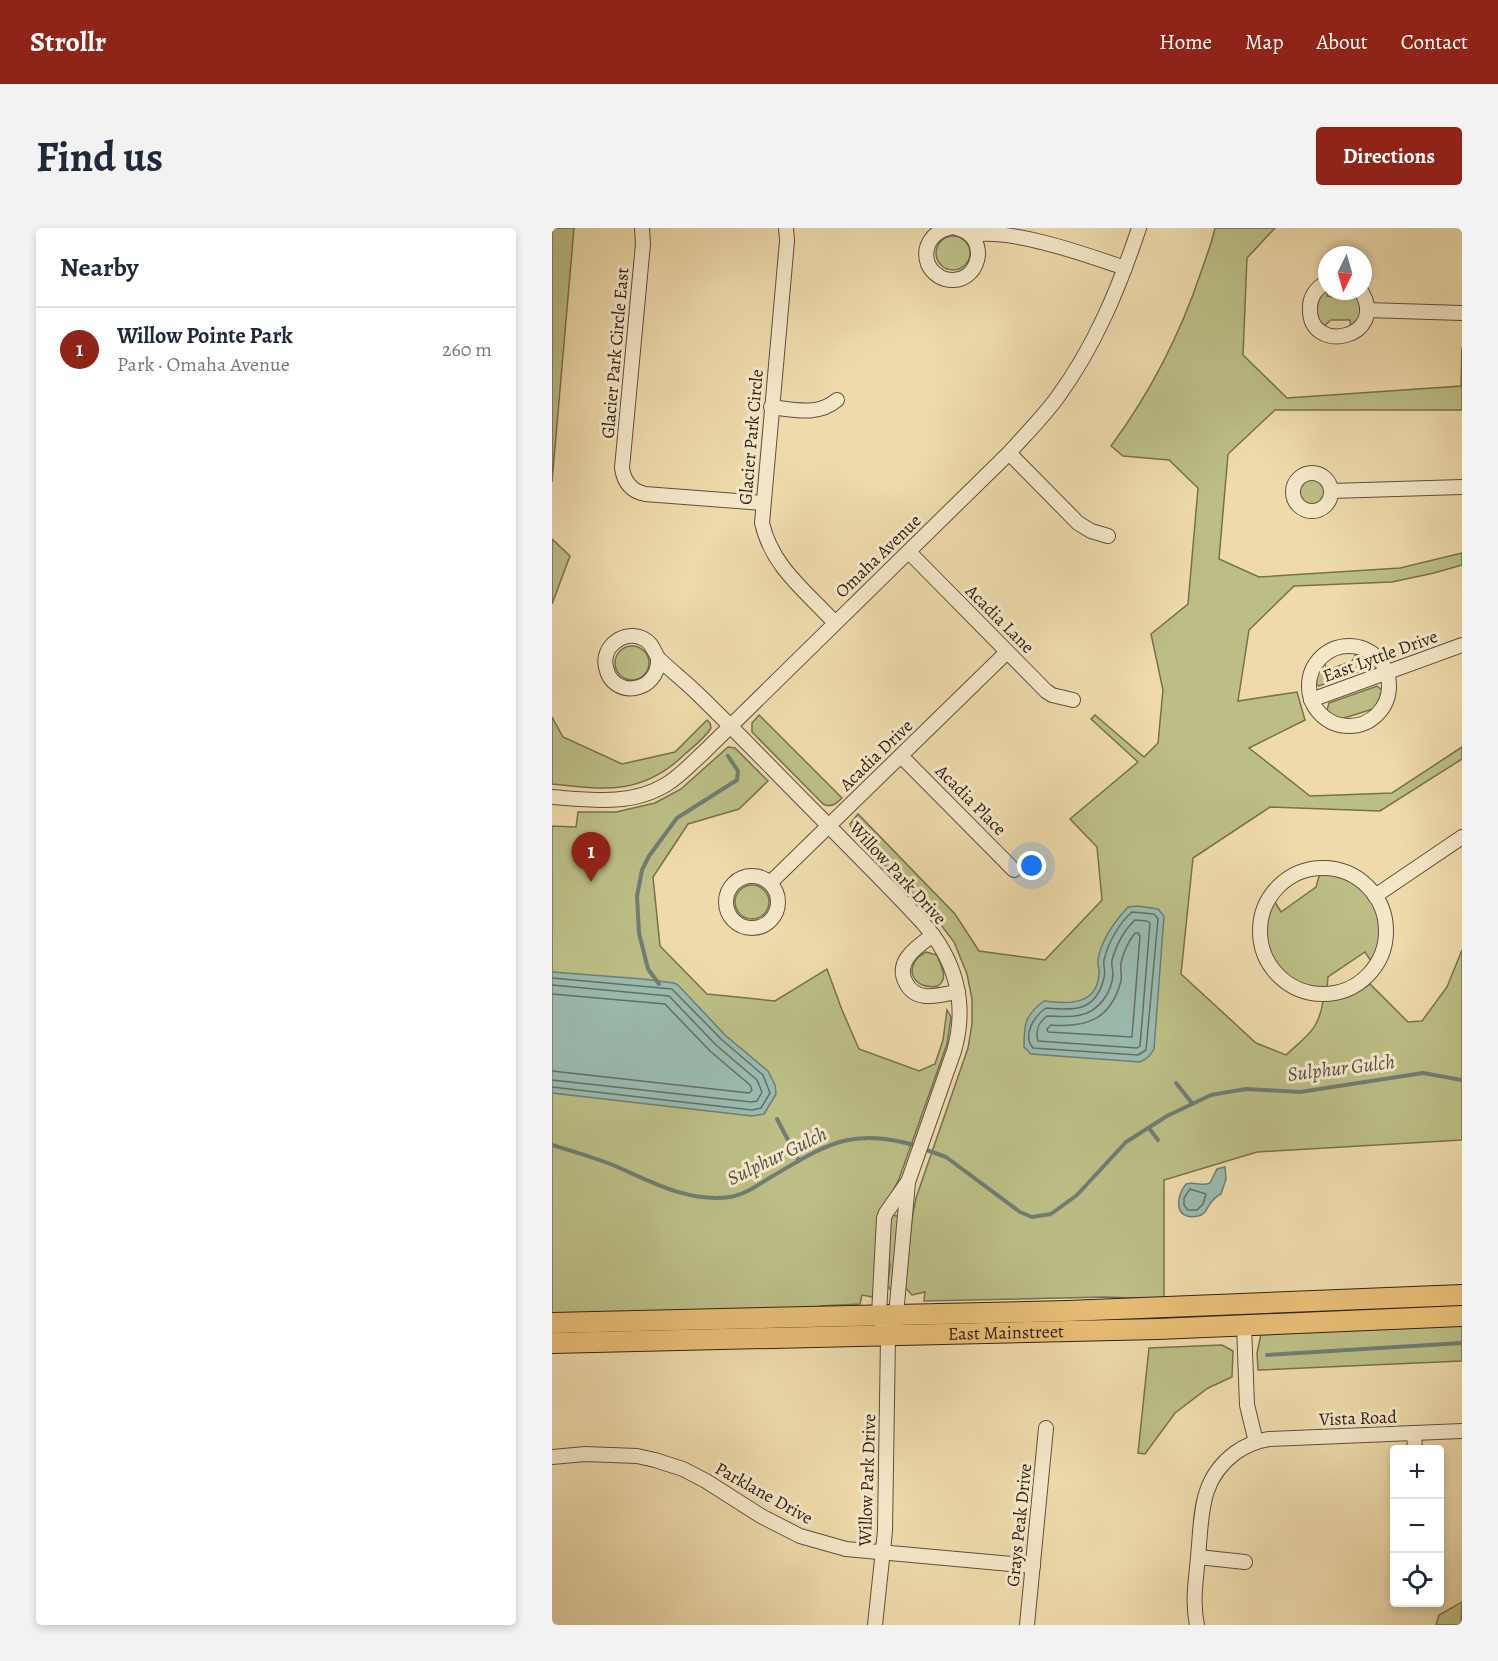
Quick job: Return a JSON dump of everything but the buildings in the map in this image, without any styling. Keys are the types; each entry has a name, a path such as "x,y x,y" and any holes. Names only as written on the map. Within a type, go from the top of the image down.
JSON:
{"main road":[{"name":"East Mainstreet","path":"552,1323 1179,1308 1462,1295"},
{"name":"East Mainstreet","path":"552,1344 1244,1326 1462,1316"}],"street":[{"name":"Glacier Park Circle East","path":"642,228 643,244 622,468 626,482 633,490 645,494 763,503"},
{"name":"Glacier Park Circle","path":"786,228 787,241 762,523 772,554 781,567 835,623"},
{"path":"949,228 934,235 926,251 930,268 943,278 952,280 961,278 973,270 979,252 971,235 956,228"},
{"name":"Omaha Avenue","path":"552,797 612,801 651,792 676,777 731,726 909,552 1046,412 1074,373 1104,320 1139,228"},
{"path":"971,235 991,231 1030,237 1064,246 1125,268"},
{"path":"1318,290 1314,293 1310,306 1312,320 1320,331 1333,337 1347,336 1359,329 1367,310 1366,300"},
{"path":"1367,310 1462,313"},
{"path":"771,407 814,411 826,408 837,400"},
{"path":"1008,453 1078,523 1091,531 1108,536"},
{"path":"1330,491 1462,487"},
{"name":"Acadia Lane","path":"909,552 1046,691 1059,698 1073,700"},
{"path":"1348,645 1365,648 1378,658 1387,672 1390,689 1385,705 1374,717 1359,725 1342,726 1327,719 1311,700 1310,675 1318,660 1331,649 1348,645"},
{"name":"East Lyttle Drive","path":"1311,700 1462,645"},
{"name":"Acadia Drive","path":"770,883 1007,652"},
{"name":"Willow Park Drive","path":"658,658 677,673 731,726 829,826 933,935 948,959 958,992 960,1017 956,1044 908,1182 887,1315"},
{"name":"Acadia Place","path":"901,756 1014,870"},
{"path":"1375,896 1462,837"},
{"path":"1319,868 1334,869 1360,880 1375,896 1384,917 1386,932 1384,947 1374,968 1357,983 1344,990 1329,993 1306,991 1285,981 1270,964 1261,944 1262,915 1271,896 1286,880 1305,871 1319,868"},
{"path":"933,935 913,950 906,960 903,971 906,984 915,992 928,996 958,992"},
{"name":"Willow Park Drive","path":"875,1625 883,1552 886,1490 888,1336 884,1218 908,1182"},
{"path":"1197,1625 1194,1598 1203,1500 1210,1481 1220,1468 1232,1455 1256,1442 1247,1405 1244,1326"},
{"name":"Grays Peak Drive","path":"1027,1625 1046,1428"},
{"name":"Vista Road","path":"1256,1442 1269,1439 1462,1431"},
{"path":"1414,1433 1415,1445"},
{"name":"Parklane Drive","path":"552,1457 585,1454 638,1456 655,1460 683,1469 706,1481 761,1516 800,1536 846,1549 1033,1566"},
{"path":"1198,1557 1245,1562"}],"green space":[{"path":"552,228 574,228 552,482"},
{"path":"1215,228 1275,228 1247,258 1243,355 1287,398 1461,386 1462,347 1462,410 1275,410 1228,454 1219,559 1259,577 1400,568 1462,553 1462,565 1392,582 1294,586 1249,630 1238,701 1297,692 1305,720 1249,748 1310,796 1392,793 1462,747 1462,759 1380,811 1270,807 1193,858 1181,974 1256,1043 1286,1055 1315,1026 1323,1001 1350,996 1370,984 1408,1022 1422,1021 1447,987 1462,950 1462,1140 1257,1152 1164,1180 1164,1299 1105,1297 924,1301 925,1292 912,1295 905,1287 912,1219 916,1198 968,1048 972,1024 972,999 967,974 954,942 935,917 852,831 850,824 858,814 955,914 979,951 1045,960 1102,900 1097,847 1070,819 1138,762 1091,719 1095,715 1144,757 1158,743 1163,690 1151,634 1188,604 1198,488 1169,460 1123,456 1111,446 1139,405 1174,341 1193,295"},
{"path":"953,236 965,241 970,253 965,265 953,270 941,265 936,253 941,241"},
{"path":"1318,297 1318,300 1360,300 1361,315 1351,328 1350,320 1331,320 1323,327 1319,324 1315,300"},
{"path":"1312,477 1322,482 1327,492 1322,502 1312,507 1302,502 1297,492 1302,482"},
{"path":"552,539 570,556 552,604"},
{"path":"632,646 644,651 649,663 644,675 632,680 620,675 615,663 620,651"},
{"path":"1357,652 1369,656 1372,661 1369,668 1319,686 1316,684 1317,673 1324,663 1328,670 1352,661"},
{"path":"1377,686 1383,691 1376,708 1341,719 1336,718 1327,710 1329,703"},
{"path":"759,715 842,798 838,802 828,806 823,804 752,732 752,723"},
{"path":"552,717 563,737 622,764 675,752 707,720 711,728 703,739 654,777 623,787 590,788 552,784"},
{"path":"728,747 735,748 768,781 739,809 688,824 653,877 660,946 707,994 775,1001 827,969 859,1049 919,1071 935,1064 943,1040 947,1010 951,1017 947,1044 899,1179 880,1215 873,1297 862,1295 860,1304 820,1306 819,1309 552,1315 552,826 576,827 578,812 616,812 655,803 681,789"},
{"path":"1320,873 1336,873 1351,878 1362,887 1377,912 1380,927 1380,943 1376,958 1371,961 1365,952 1328,977 1327,989 1323,990 1309,988 1286,977 1272,958 1265,936 1267,913 1271,903 1275,902 1281,912 1316,887"},
{"path":"752,885 764,890 769,902 764,914 752,919 740,914 735,902 740,890"},
{"path":"926,952 937,955 942,968 944,976 938,986 921,984 913,975 914,963"},
{"path":"891,1215 897,1216 900,1220 893,1289 891,1290 887,1286 890,1266 886,1244"},
{"path":"1462,1324 1462,1361 1258,1370 1257,1353 1261,1334"},
{"path":"1222,1345 1233,1351 1232,1377 1208,1388 1175,1413 1145,1454 1138,1453 1149,1348"},
{"path":"1462,1602 1461,1625 1436,1625 1439,1615"}],"water":[{"path":"1128,907 1158,909 1164,916 1154,1049 1151,1054 1140,1062 1031,1054 1024,1047 1024,1032 1029,1016 1044,1001 1062,1003 1079,1001 1093,992 1097,984 1098,960 1105,938"},
{"path":"552,972 643,979 678,985 725,1035 768,1071 775,1085 776,1094 764,1114 752,1116 552,1093"},
{"path":"1225,1167 1226,1179 1221,1194 1213,1200 1202,1215 1190,1217 1184,1215 1179,1207 1179,1201 1186,1184 1210,1183 1217,1169"}],"waterway":[{"path":"659,984 648,969 639,933 637,896 642,870 649,856 677,818 737,780 738,771 728,756"},
{"name":"Sulphur Gulch","path":"924,1149 946,1157 1020,1212 1032,1217 1051,1214 1077,1195 1126,1142 1167,1116 1211,1095 1246,1089 1300,1092 1423,1073 1462,1080"},
{"path":"1176,1083 1192,1103"},
{"path":"777,1119 799,1161"},
{"path":"1149,1128 1158,1140"},
{"name":"Sulphur Gulch","path":"552,1145 605,1162 684,1194 714,1198 736,1196 746,1192 808,1156 840,1142 874,1138 917,1146"},
{"path":"1267,1355 1462,1343"}],"place":[{"name":"Willow Pointe Park","path":"591,882"}]}
